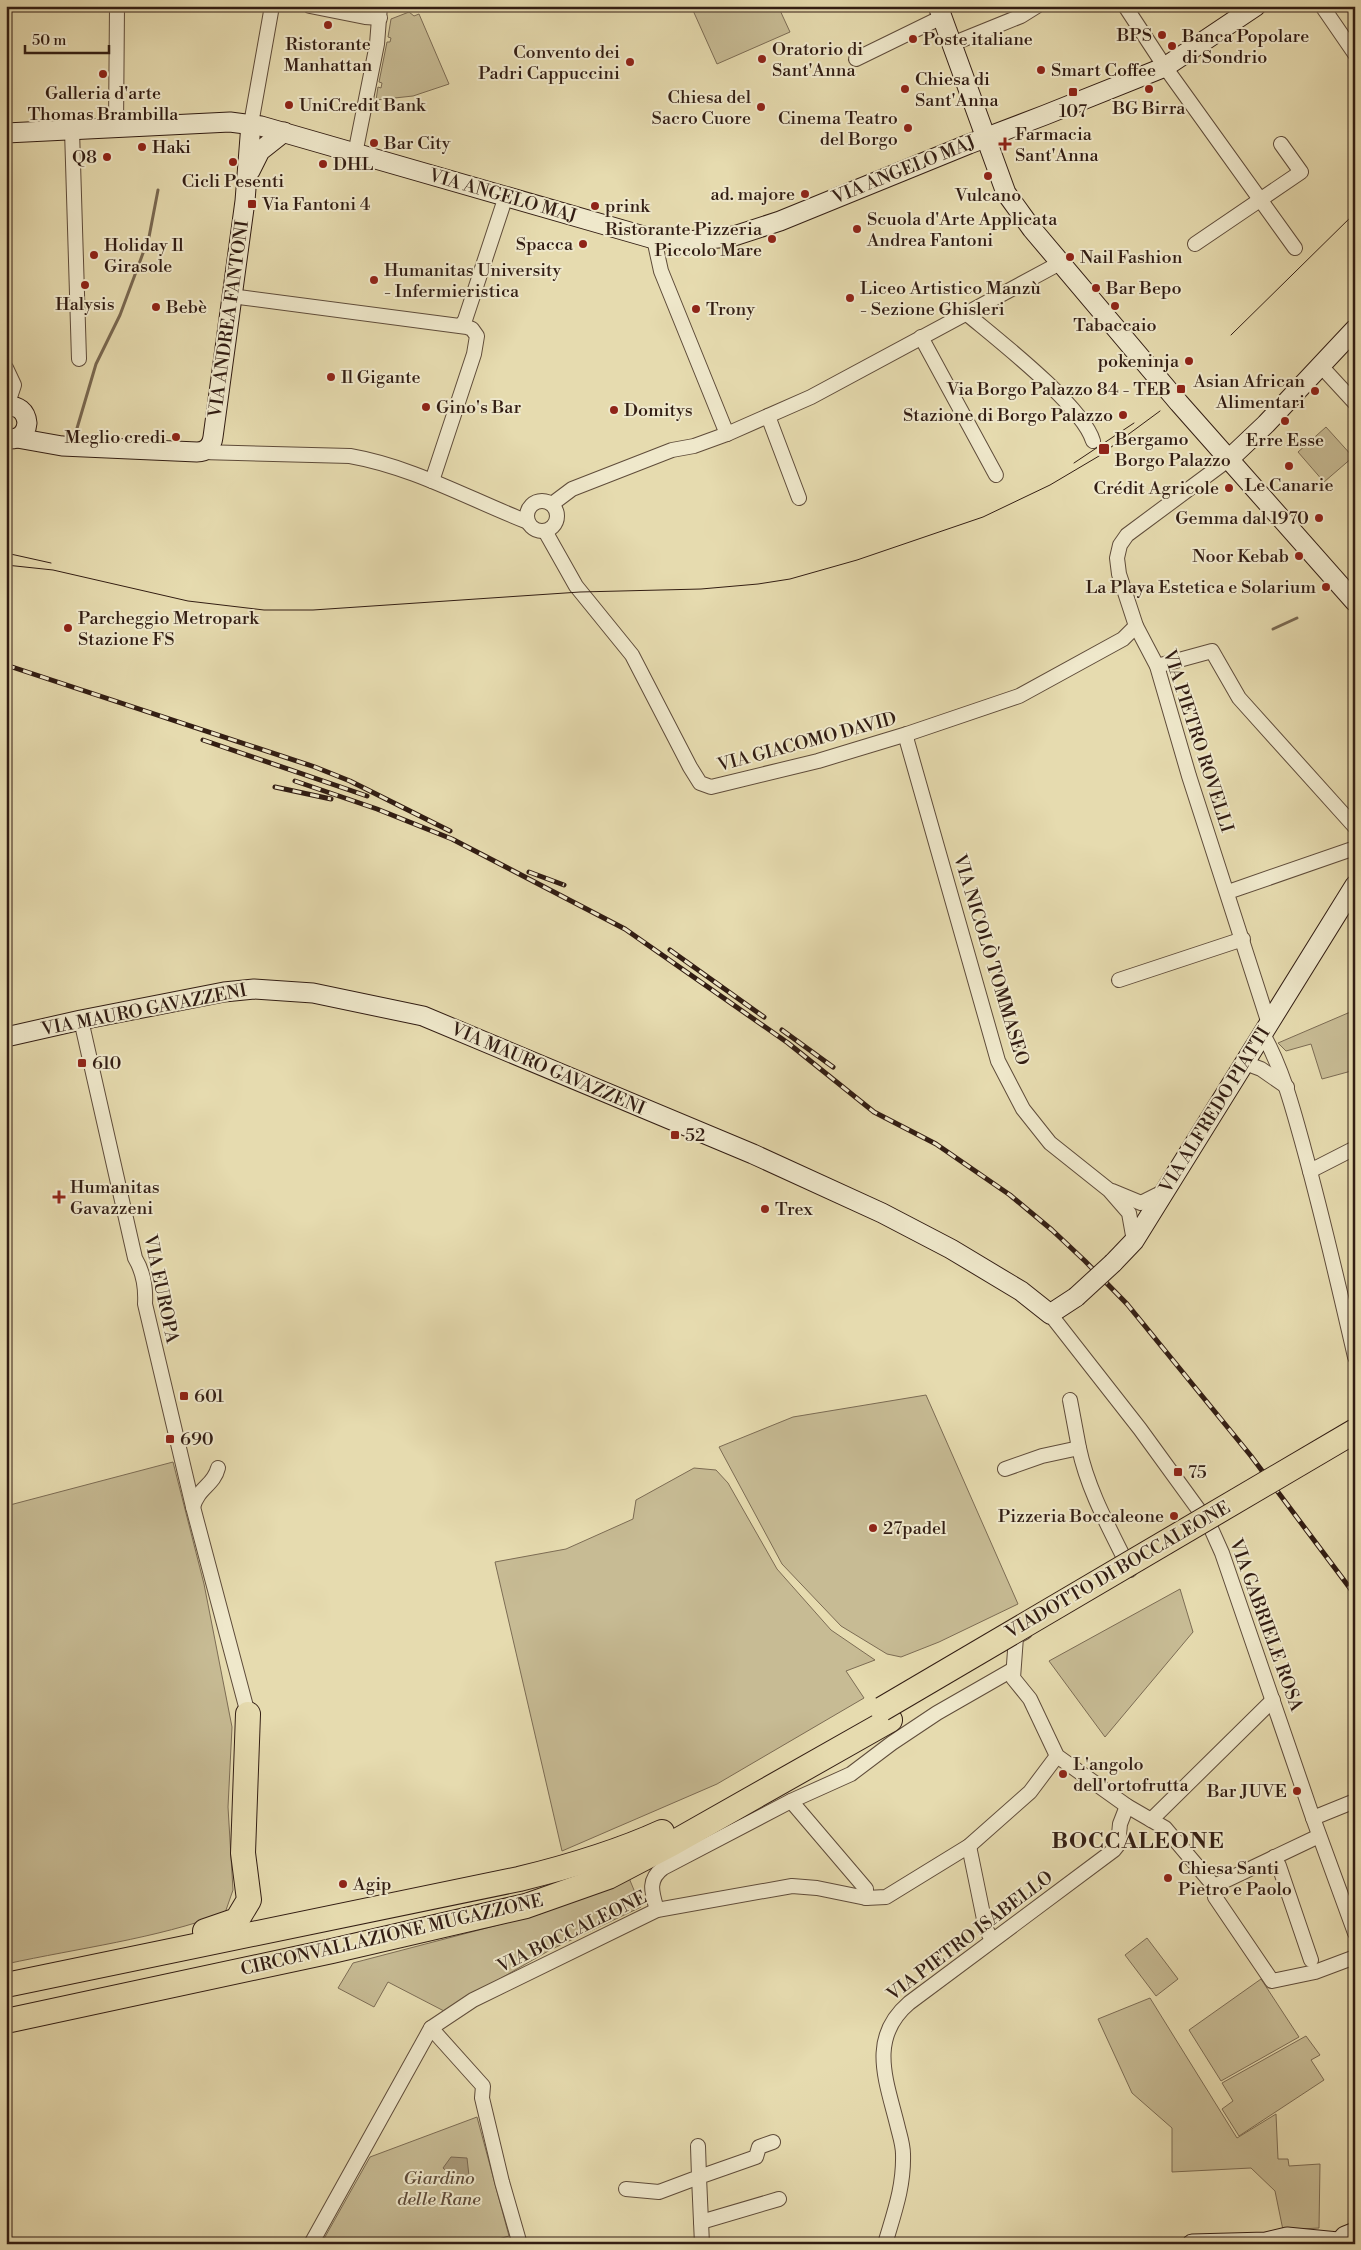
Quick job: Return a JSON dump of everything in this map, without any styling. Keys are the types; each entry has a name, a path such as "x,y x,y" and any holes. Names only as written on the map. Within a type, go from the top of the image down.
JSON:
{"highway":[{"name":"VIADOTTO DI BOCCALEONE","path":"886,1715 1355,1431"},
{"name":"VIADOTTO DI BOCCALEONE","path":"886,1715 1355,1448"},
{"path":"124,1960 237,1920 246,1907 249,1900 243,1853 248,1714"},
{"name":"CIRCONVALLAZIONE MUGAZZONE","path":"6,1985 519,1879 572,1866 636,1844 680,1824 886,1715"},
{"name":"CIRCONVALLAZIONE MUGAZZONE","path":"6,2021 322,1953 526,1906 616,1872 673,1843 886,1715"}],"street":[{"path":"116,127 117,6"},
{"path":"251,124 272,6"},
{"path":"310,6 365,17 380,12 377,44 355,154"},
{"path":"952,44 1009,21 1038,6"},
{"path":"1125,6 1165,67 1294,248"},
{"name":"VIA ANGELO MAJ","path":"6,133 230,122 251,124 654,239 688,241 734,236 780,221 985,137 1046,115 1165,67 1256,6"},
{"path":"1322,6 1355,54"},
{"path":"856,59 940,12 1006,193 1060,263 1228,460 1352,593"},
{"name":"VIA ANDREA FANTONI","path":"207,446 232,296 251,124"},
{"path":"72,130 79,359"},
{"name":"VIA ANDREA FANTONI","path":"246,182 255,158 260,151 284,132"},
{"path":"1195,244 1301,172 1281,144"},
{"path":"461,326 465,320 506,196"},
{"path":"654,239 661,271 727,434"},
{"path":"554,507 572,489 672,450 694,446 727,434 811,397 1060,263"},
{"path":"232,296 472,329 477,336 474,354 432,481"},
{"path":"967,314 1061,396 1090,433 1093,441"},
{"path":"1228,460 1266,424 1355,329"},
{"path":"921,337 996,474"},
{"path":"1320,365 1355,403"},
{"path":"6,368 14,385 7,406 18,408 26,417 26,428 12,438"},
{"path":"768,416 799,498"},
{"path":"12,438 62,446 207,446 228,452 350,456 398,467 506,513 528,517 537,530 545,531 552,528 557,522 554,507 544,501 535,503 528,517"},
{"name":"VIA PIETRO ROVELLI","path":"1228,460 1127,535 1120,545 1117,558 1119,574 1136,626 1157,666 1189,776 1243,939 1272,1050 1287,1087 1310,1171 1332,1255 1355,1357"},
{"name":"VIA GIACOMO DAVID","path":"545,531 576,586 632,655 700,783 711,787 818,761 908,734 1019,696 1123,639 1136,626"},
{"path":"1157,666 1210,651 1213,652 1239,698 1355,828"},
{"name":"VIA NICOLÒ TOMMASEO","path":"908,734 907,740 998,1061 1023,1109 1050,1143 1109,1190 1129,1213 1134,1241"},
{"path":"1228,892 1355,848"},
{"name":"VIA ALFREDO PIATTI","path":"1050,1314 1076,1297 1134,1241 1162,1193 1355,885"},
{"path":"1119,980 1243,939"},
{"name":"VIA MAURO GAVAZZENI","path":"6,1037 224,992 254,989 312,993 423,1016 753,1154 882,1213 1014,1286 1037,1301 1050,1314"},
{"name":"VIA EUROPA","path":"81,1020 135,1258 141,1268 146,1288 145,1304 193,1507 248,1714"},
{"path":"1245,1063 1261,1069 1287,1087"},
{"path":"1310,1171 1355,1148"},
{"name":"VIA NICOLÒ TOMMASEO","path":"1109,1190 1141,1203 1162,1193"},
{"name":"VIA GABRIELE ROSA","path":"1050,1314 1140,1429 1209,1524 1224,1558 1312,1818 1355,1933"},
{"path":"1070,1400 1083,1465 1095,1496 1130,1570"},
{"path":"1005,1469 1042,1456 1079,1448"},
{"path":"193,1507 197,1494 216,1477 218,1468"},
{"path":"1209,1524 1016,1637 1016,1655 1012,1670 1013,1678 1030,1700 1056,1756 1127,1806 1164,1828 1214,1886 1215,1897 1272,1981 1316,1972 1355,1957"},
{"path":"658,1910 650,1888 657,1873 718,1838 791,1801 851,1774 892,1743 937,1713 1012,1670"},
{"path":"1151,1820 1273,1700"},
{"name":"VIA BOCCALEONE","path":"311,2244 431,2028 473,2000 658,1910 792,1886 817,1888 866,1898 886,1897 969,1846 1030,1792 1056,1756"},
{"path":"791,1801 866,1890 866,1898"},
{"path":"1312,1818 1355,1801"},
{"name":"VIA PIETRO ISABELLO","path":"885,2244 903,2181 903,2151 886,2075 883,2052 885,2035 897,2013 992,1940 1111,1853 1118,1845 1120,1824 1127,1806"},
{"path":"1214,1886 1319,1836"},
{"path":"969,1846 986,1929 992,1940"},
{"path":"1274,1857 1279,1866 1311,1960"},
{"path":"431,2028 483,2086 482,2098 484,2108 519,2241"},
{"path":"626,2189 659,2192 756,2157 759,2147 774,2142"},
{"path":"698,2146 702,2244"},
{"path":"701,2222 779,2199"},
{"path":"1192,2244 1271,2243 1287,2237 1338,2243 1345,2236 1355,2232"}],"green space":[{"path":"691,6 778,6 790,32 717,64"},
{"path":"409,12 414,16 419,14 449,84 413,96 376,100 378,87 381,88 382,83 379,82 387,42 390,42 391,38 388,37 391,19"},
{"path":"1326,427 1353,457 1324,482 1298,452"},
{"path":"1355,1010 1355,1070 1322,1079 1311,1044 1286,1051 1278,1043"},
{"name":"27padel","path":"926,1395 1018,1604 939,1642 901,1657 887,1654 841,1626 782,1564 719,1447 793,1417"},
{"path":"173,1462 204,1584 232,1727 228,1807 233,1890 225,1913 198,1922 172,1930 6,1964 6,1506"},
{"path":"694,1468 716,1470 728,1483 777,1569 831,1630 875,1660 846,1671 864,1698 717,1784 562,1851 495,1562 566,1549 633,1519 636,1500"},
{"path":"1180,1589 1193,1632 1105,1737 1049,1661"},
{"path":"629,1878 641,1907 550,1950 444,2011 388,1982 374,2007 338,1988 353,1963 540,1914"},
{"path":"1147,1938 1178,1979 1156,1996 1125,1955"},
{"path":"1261,1979 1299,2037 1221,2081 1189,2030"},
{"path":"1150,1998 1237,2138 1276,2114 1278,2159 1288,2159 1289,2166 1320,2164 1319,2228 1283,2230 1275,2191 1251,2168 1172,2172 1172,2128 1132,2093 1098,2019"},
{"path":"1306,2036 1320,2055 1311,2060 1324,2080 1239,2136 1222,2109 1233,2101 1222,2083"},
{"name":"Giardino delle Rane","path":"477,2117 509,2236 481,2244 321,2244 370,2157"}],"shaded area":[{"path":"451,2157 467,2158 469,2176 454,2178 443,2168"}],"waterway":[{"path":"75,435 96,364 120,315 149,237 158,190"},
{"path":"1273,629 1297,618"}],"tram line":[{"path":"1231,335 1355,213"},
{"path":"6,565 53,570 188,601 264,610 313,610 580,592 701,589 758,584 790,579 857,560 983,517 1050,485 1099,456 1160,411"},
{"path":"1074,463 1134,423"},
{"path":"6,553 51,563"}],"railway":[{"path":"6,665 315,767 350,781 450,831"},
{"path":"203,740 367,796"},
{"path":"295,781 377,809 452,839 625,929 788,1043 874,1112 936,1144 1010,1195 1052,1230 1127,1304 1251,1456 1355,1595"},
{"path":"275,787 331,799"},
{"path":"529,872 564,885"},
{"path":"670,950 764,1017"},
{"path":"782,1030 833,1067"}],"place":[{"name":"Ristorante Manhattan","path":"328,25"},
{"name":"BPS","path":"1162,35"},
{"name":"Poste italiane","path":"913,39"},
{"name":"Banca Popolare di Sondrio","path":"1172,46"},
{"name":"Oratorio di Sant'Anna","path":"762,59"},
{"name":"Convento dei Padri Cappuccini","path":"630,62"},
{"name":"Smart Coffee","path":"1041,70"},
{"name":"Galleria d'arte Thomas Brambilla","path":"103,74"},
{"name":"Chiesa di Sant'Anna","path":"905,89"},
{"name":"BG Birra","path":"1149,89"},
{"name":"107","path":"1073,92"},
{"name":"UniCredit Bank","path":"289,105"},
{"name":"Chiesa del Sacro Cuore","path":"761,107"},
{"name":"Cinema Teatro del Borgo","path":"908,128"},
{"name":"Bar City","path":"374,143"},
{"name":"Farmacia Sant'Anna","path":"1005,144"},
{"name":"Haki","path":"142,147"},
{"name":"Q8","path":"107,157"},
{"name":"Cicli Pesenti","path":"233,162"},
{"name":"DHL","path":"323,164"},
{"name":"Vulcano","path":"988,176"},
{"name":"ad. majore","path":"805,194"},
{"name":"Via Fantoni 4","path":"252,204"},
{"name":"prink","path":"595,206"},
{"name":"Scuola d'Arte Applicata Andrea Fantoni","path":"857,229"},
{"name":"Ristorante Pizzeria Piccolo Mare","path":"772,239"},
{"name":"Spacca","path":"583,244"},
{"name":"Holiday Il Girasole","path":"94,255"},
{"name":"Nail Fashion","path":"1070,257"},
{"name":"Humanitas University - Infermieristica","path":"374,280"},
{"name":"Halysis","path":"85,285"},
{"name":"Bar Bepo","path":"1096,288"},
{"name":"Liceo Artistico Manzù - Sezione Ghisleri","path":"850,298"},
{"name":"Tabaccaio","path":"1115,306"},
{"name":"Bebè","path":"156,307"},
{"name":"Trony","path":"696,309"},
{"name":"pokeninja","path":"1189,361"},
{"name":"Il Gigante","path":"331,377"},
{"name":"Via Borgo Palazzo 84 - TEB","path":"1181,389"},
{"name":"Asian African Alimentari","path":"1315,391"},
{"name":"Gino's Bar","path":"426,407"},
{"name":"Domitys","path":"614,410"},
{"name":"Stazione di Borgo Palazzo","path":"1123,415"},
{"name":"Erre Esse","path":"1285,421"},
{"name":"Meglio credi","path":"176,437"},
{"name":"Bergamo Borgo Palazzo","path":"1104,449"},
{"name":"Le Canarie","path":"1289,466"},
{"name":"Crédit Agricole","path":"1229,488"},
{"name":"Gemma dal 1970","path":"1319,518"},
{"name":"Noor Kebab","path":"1299,556"},
{"name":"La Playa Estetica e Solarium","path":"1326,587"},
{"name":"Parcheggio Metropark Stazione FS","path":"68,628"},
{"name":"610","path":"82,1063"},
{"name":"52","path":"675,1135"},
{"name":"Humanitas Gavazzeni","path":"59,1197"},
{"name":"Trex","path":"765,1209"},
{"name":"601","path":"184,1396"},
{"name":"690","path":"170,1439"},
{"name":"75","path":"1178,1472"},
{"name":"Pizzeria Boccaleone","path":"1174,1516"},
{"name":"27padel","path":"873,1528"},
{"name":"L'angolo dell'ortofrutta","path":"1063,1774"},
{"name":"Bar JUVE","path":"1297,1791"},
{"name":"Chiesa Santi Pietro e Paolo","path":"1168,1878"},
{"name":"Agip","path":"343,1884"}],"district":[{"name":"BOCCALEONE","path":"1138,1841"}]}
